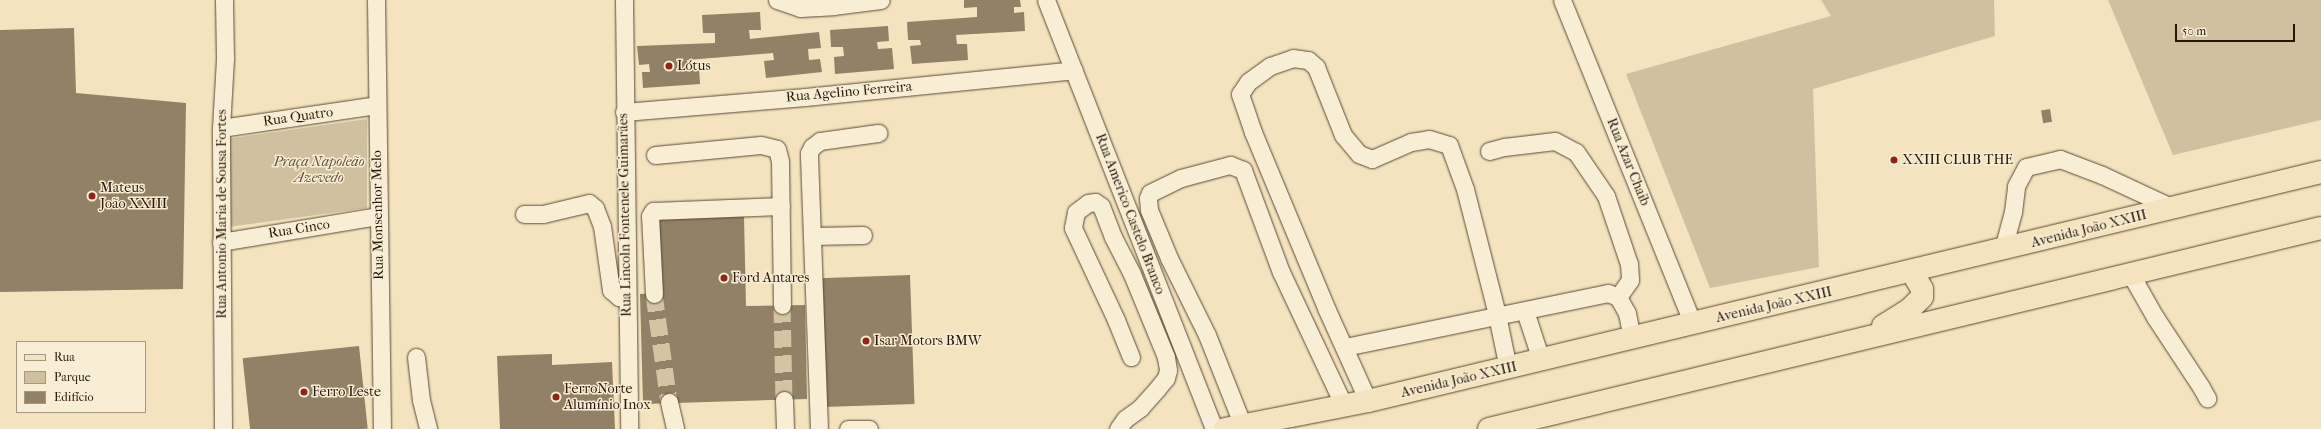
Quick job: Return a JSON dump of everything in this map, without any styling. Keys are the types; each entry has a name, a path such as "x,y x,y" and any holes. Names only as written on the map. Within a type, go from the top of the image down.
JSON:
{"main road":[{"name":"Avenida João XXIII","path":"1234,427 1368,401 1912,272 2321,172"},
{"path":"1494,428 1868,336 2321,228"},
{"path":"1868,336 1919,303 1922,289 1912,272"}],"street":[{"name":"Rua Antonio Maria de Sousa Fortes","path":"223,429 221,128 225,58 224,0"},
{"name":"Rua Monsenhor Melo","path":"376,0 376,105 382,429"},
{"name":"Rua Lincoln Fontenele Guimarães","path":"627,0 624,112 629,429"},
{"path":"777,0 800,8 833,6 881,0"},
{"name":"Rua Americo Castelo Branco","path":"1046,0 1214,429"},
{"name":"Rua Azar Chaib","path":"1562,0 1693,324"},
{"path":"1368,401 1324,303 1253,132 1240,94 1248,82 1270,66 1293,58 1308,60 1316,67 1343,135 1359,154 1372,159 1411,142 1429,140 1449,144 1465,189 1497,315 1508,368"},
{"name":"Rua Agelino Ferreira","path":"624,112 805,97 1074,70"},
{"name":"Rua Quatro","path":"221,128 376,105"},
{"path":"819,429 809,153 812,147 820,140 878,133"},
{"path":"1489,152 1504,148 1555,141 1576,152 1606,196 1628,264 1630,280 1618,297"},
{"path":"655,155 761,145 777,148 780,161 782,305"},
{"path":"2004,249 2013,212 2016,186 2026,167 2060,159 2102,175 2173,208"},
{"path":"1234,427 1207,335 1169,258 1149,210 1148,198 1150,193 1181,178 1230,164 1243,170 1281,272 1344,406"},
{"path":"1118,429 1125,419 1140,408 1157,389 1166,378 1168,370 1166,357 1140,295 1113,238 1101,206 1095,202 1088,203 1076,212 1073,228 1116,320 1131,357"},
{"path":"524,214 543,214 589,203 595,208 602,226 611,290 619,297 626,297"},
{"path":"654,294 650,216 653,211 781,206"},
{"name":"Rua Cinco","path":"221,242 378,216"},
{"path":"812,236 863,235"},
{"path":"2130,273 2155,317 2207,398"},
{"path":"1345,347 1497,315 1525,311 1597,294 1608,293 1618,297 1627,313 1632,339"},
{"path":"1525,311 1541,360"},
{"path":"416,356 421,400 428,429"},
{"path":"784,400 785,429"},
{"path":"669,402 675,429"},
{"path":"848,429 869,429"}],"green space":[{"path":"1821,0 1994,0 1995,36 1813,89 1819,267 1710,288 1626,74 1831,16"},
{"path":"2108,0 2321,0 2321,120 2173,155"},
{"name":"Praça Napoleão Azevedo","path":"367,119 367,208 228,227 226,139"}],"building":[{"path":"964,0 1020,0 1021,7 1014,7 1014,13 1024,12 1025,31 956,35 957,44 967,44 968,60 912,64 910,46 921,45 920,40 908,40 907,22 977,17 977,7 964,8"},
{"path":"760,12 761,30 749,30 750,39 819,32 821,48 808,49 809,60 820,59 822,72 766,78 764,61 774,60 773,53 687,60 688,68 699,67 700,84 643,88 642,72 650,72 649,64 639,65 637,46 715,43 715,33 703,33 702,15"},
{"path":"888,26 889,41 877,42 878,49 892,48 894,69 835,74 834,57 844,56 843,47 831,47 830,30"},
{"name":"Mateus João XXIII","path":"74,28 76,93 186,103 183,289 0,292 0,30"},
{"path":"2050,109 2052,122 2043,123 2041,110"},
{"path":"744,216 746,306 805,305 807,399 643,404 640,294 661,293 659,219"},
{"name":"Isar Motors BMW","path":"910,275 915,404 824,407 819,278"},
{"name":"Ferro Leste","path":"359,346 368,429 250,429 243,358"},
{"name":"FerroNorte Alumínio Inox","path":"552,354 552,365 612,362 615,429 500,429 497,356"}],"tunnel":[{"path":"654,294 669,402"},
{"path":"782,305 784,400"}],"place":[{"name":"Lótus","path":"669,66"},
{"name":"XXIII CLUB THE","path":"1894,160"},
{"name":"Mateus João XXIII","path":"92,196"},
{"name":"Ford Antares","path":"724,278"},
{"name":"Isar Motors BMW","path":"866,341"},
{"name":"Ferro Leste","path":"304,392"},
{"name":"FerroNorte Alumínio Inox","path":"556,397"}]}
